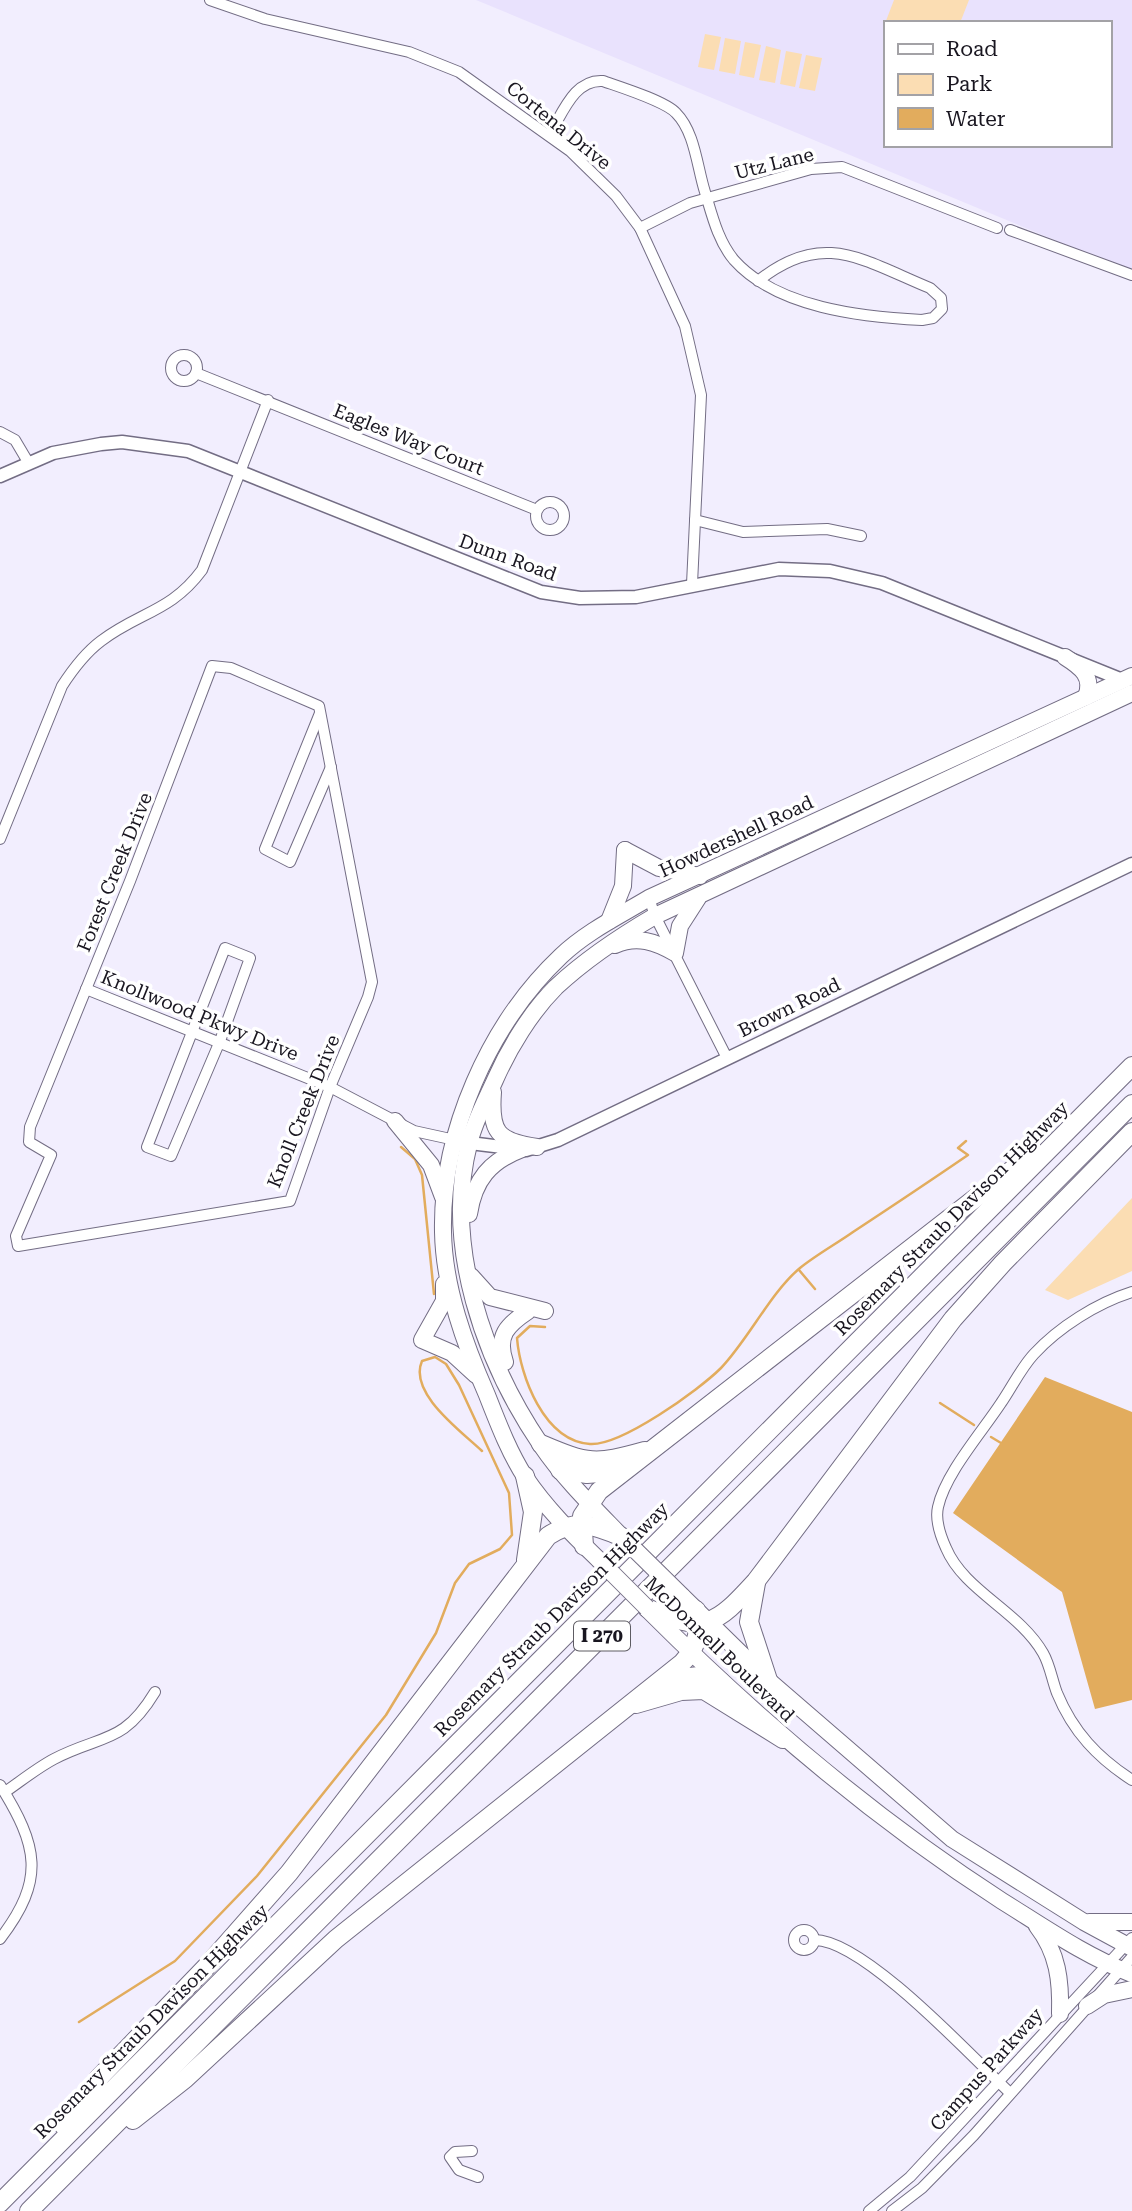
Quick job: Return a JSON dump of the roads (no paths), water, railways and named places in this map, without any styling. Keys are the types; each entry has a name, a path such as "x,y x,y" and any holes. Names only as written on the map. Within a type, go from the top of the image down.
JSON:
{"highway":[{"name":"Rosemary Straub Davison Highway","path":"0,2203 1132,1066"},
{"name":"I 270","path":"29,2211 1132,1104"},
{"path":"24,2179 99,2078 207,1966 289,1873 548,1536 574,1525 589,1502 630,1468 923,1241 988,1186 1071,1126"},
{"path":"656,1615 687,1624 732,1608 756,1581 953,1319 1011,1254 1132,1132"},
{"path":"541,1444 584,1462 600,1463 655,1448"},
{"path":"560,1470 596,1474 630,1468"},
{"path":"525,1476 533,1519 525,1563"},
{"path":"574,1525 622,1536"},
{"path":"574,1525 584,1546"},
{"path":"756,1581 749,1622 768,1680"},
{"path":"72,2168 185,2080 336,1939 466,1839 660,1681 691,1652 701,1618"},
{"path":"660,1681 699,1676 721,1682"},
{"path":"626,1707 681,1691 704,1690 783,1739"}],"main road":[{"path":"1065,657 1085,672 1089,682 1087,697"},
{"name":"Howdershell Road","path":"462,1142 485,1061 516,1006 563,954 608,922 649,898 1087,697 1130,683"},
{"name":"Howdershell Road","path":"462,1142 521,1034 554,989 596,954 655,916 1130,683"},
{"path":"608,922 623,886 625,850 659,868 700,876"},
{"path":"596,954 621,942 638,940 654,941 676,953 680,925 702,894"},
{"path":"495,1080 492,1110 496,1130 510,1142 530,1148"},
{"path":"395,1121 431,1165 444,1208"},
{"path":"462,1142 444,1208 443,1232 447,1267 458,1315 481,1383 525,1476 574,1525"},
{"name":"McDonnell Boulevard","path":"462,1142 460,1232 466,1264 491,1349 523,1414 560,1470 701,1618 768,1680 952,1839 1084,1922 1130,1947"},
{"path":"460,1232 469,1217 478,1181 497,1161 530,1148"},
{"path":"466,1264 479,1287 490,1297 536,1311 510,1323 501,1336 500,1349 519,1394 523,1414"},
{"path":"447,1267 444,1301 422,1340 452,1353 481,1383"},
{"name":"McDonnell Boulevard","path":"584,1546 721,1682 783,1739 939,1860 1031,1919 1120,1969"},
{"path":"1031,1919 1055,1957 1060,1984 1060,2014"},
{"path":"1084,1922 1132,1922"},
{"path":"1087,2006 1104,1995 1132,1989"}],"street":[{"name":"Cortena Drive","path":"210,0 265,19 380,44 433,60 480,85 549,135 595,173 640,228 685,326 701,395 692,584"},
{"path":"549,135 581,85 592,80 616,86 673,110 682,120 724,244 734,260 758,281 853,315 922,320 933,317 942,309 941,298 930,288 840,252 817,252 790,259 777,265 758,281"},
{"name":"Utz Lane","path":"640,228 676,208 707,198 811,169 842,167 997,228"},
{"path":"1010,230 1132,275"},
{"name":"Eagles Way Court","path":"196,373 537,510"},
{"path":"0,839 3,825 62,686 101,641 158,610 187,590 202,570 268,401"},
{"path":"0,432 15,440 28,461"},
{"name":"Dunn Road","path":"0,476 28,461 79,447 122,442 188,451 541,592 580,598 636,597 779,569 830,571 882,583 1130,683"},
{"path":"695,520 743,532 827,529 861,536"},
{"name":"Forest Creek Drive","path":"16,1244 16,1236 51,1155 29,1142 30,1127 212,666 231,668 303,696 319,706 320,713"},
{"path":"320,713 331,767 290,862 265,849 320,713"},
{"name":"Knoll Creek Drive","path":"16,1244 47,1243 290,1201 330,1087 372,982 331,767"},
{"name":"Brown Road","path":"462,1142 530,1148 582,1129 1132,864"},
{"path":"649,898 655,916 676,953 727,1059"},
{"path":"225,948 250,958 220,1041 172,1156 147,1147 191,1030 225,948"},
{"name":"Knollwood Pkwy Drive","path":"86,989 330,1087 414,1131 462,1142"},
{"path":"1132,1292 1093,1309 1062,1329 1034,1354 947,1484 937,1509 940,1531 959,1569 1023,1628 1043,1653 1058,1693 1080,1734 1096,1754 1132,1780"},
{"path":"0,1939 24,1903 32,1866 24,1828 2,1788 52,1760 102,1742 121,1731 137,1718 155,1692"},
{"path":"814,1940 843,1949 912,1997 1009,2092"},
{"name":"Campus Parkway","path":"892,2211 936,2174 1120,1969 1130,1947"},
{"name":"Campus Parkway","path":"869,2211 910,2177 1060,2014 1120,1969 1130,1947"},
{"path":"472,2151 455,2152 450,2157 458,2170 478,2177"}],"water":[{"path":"1045,1377 1132,1412 1132,1700 1095,1709 1062,1592 953,1513"}],"waterway":[{"path":"545,1327 530,1326 517,1338 529,1387 547,1419 560,1432 574,1440 590,1444 620,1436 659,1415 710,1378 731,1357 789,1278 819,1254 968,1155 958,1148 966,1141"},
{"path":"401,1147 415,1159 422,1175 434,1294"},
{"path":"799,1270 815,1289"},
{"path":"79,2022 175,1961 257,1876 386,1715 436,1633 455,1583 469,1564 500,1549 512,1535 509,1493 459,1385 446,1364 435,1357 422,1361 420,1373 429,1398 450,1422 482,1451"},
{"path":"940,1403 974,1425"},
{"path":"991,1437 1001,1443"}]}
